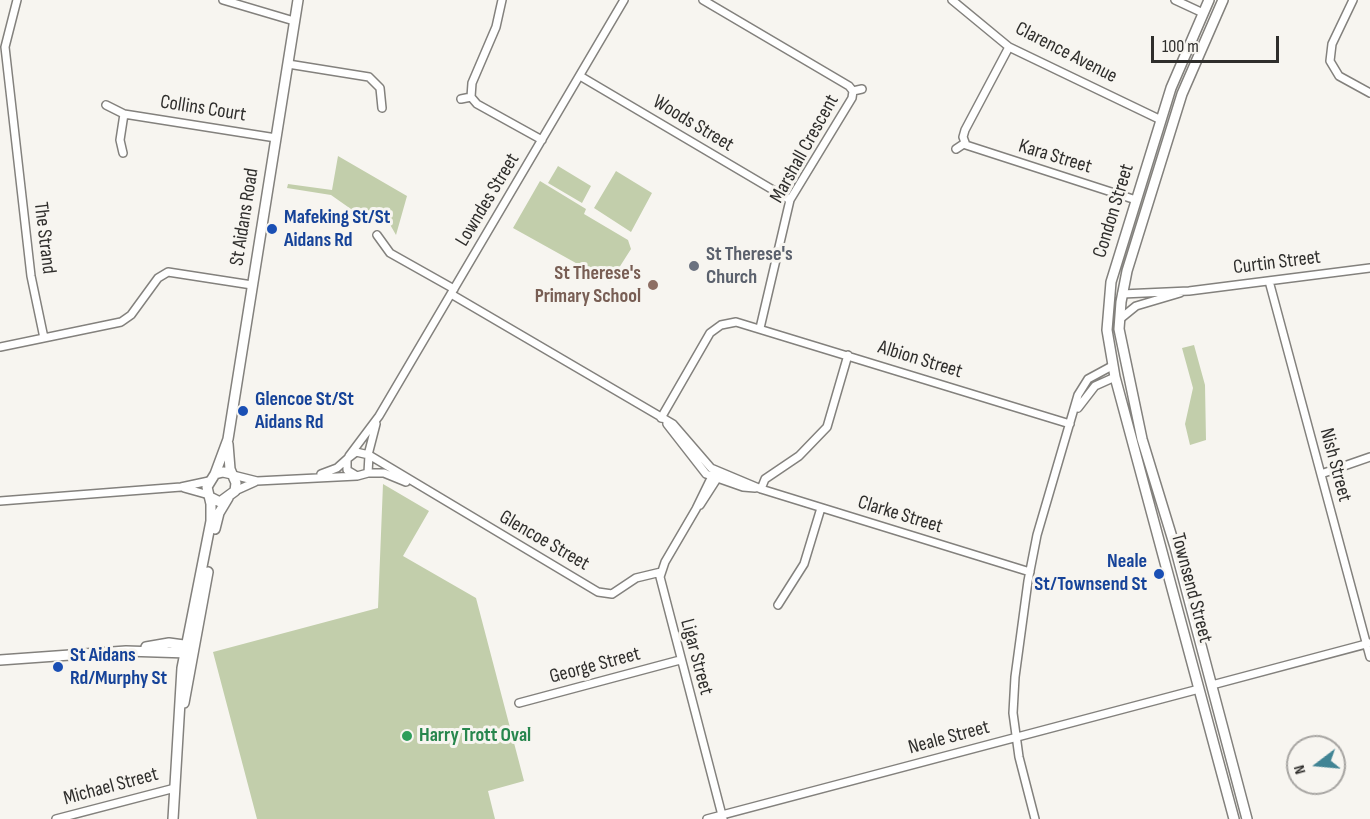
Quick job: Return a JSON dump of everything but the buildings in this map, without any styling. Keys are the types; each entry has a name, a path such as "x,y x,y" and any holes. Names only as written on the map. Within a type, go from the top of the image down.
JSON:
{"main road":[{"name":"St Aidans Road","path":"212,478 228,439 298,0"},
{"name":"Condon Street","path":"1112,366 1107,336 1108,297 1176,72 1209,0"},
{"name":"Condon Street","path":"1126,367 1119,320 1122,294 1194,61 1223,0"},
{"path":"1203,13 1214,18"},
{"name":"Clarence Avenue","path":"1161,120 1173,124"},
{"path":"1112,366 1115,349 1113,308 1114,302 1122,294"},
{"name":"Townsend Street","path":"1112,366 1234,819"},
{"name":"Townsend Street","path":"1126,367 1142,439 1212,685 1247,819"},
{"name":"St Aidans Road","path":"228,439 233,475"},
{"path":"173,819 179,738 190,649 209,535 209,496 212,478 223,472 233,475 232,495 216,522 190,649"},
{"path":"209,496 220,502 232,495"},
{"path":"0,660 190,649"}],"street":[{"name":"The Strand","path":"17,0 5,47 31,276 44,338"},
{"path":"223,0 294,21"},
{"path":"502,0 496,27 472,83 471,97 477,104 542,140"},
{"name":"Lowndes Street","path":"348,457 379,416 624,0"},
{"name":"Marshall Crescent","path":"703,0 854,91"},
{"name":"Clarence Avenue","path":"952,0 1009,47 1161,120"},
{"path":"1175,0 1203,13"},
{"path":"1353,0 1332,44 1330,61 1339,76 1370,93"},
{"path":"956,148 965,143 965,130 1009,47"},
{"path":"288,64 369,77 380,88 382,108"},
{"name":"Woods Street","path":"580,76 790,200"},
{"name":"Marshall Crescent","path":"854,91 862,89"},
{"name":"Marshall Crescent","path":"760,328 790,200 852,98 854,91"},
{"path":"461,99 471,97"},
{"name":"Collins Court","path":"106,105 124,114 276,138"},
{"path":"123,153 120,140 124,114"},
{"name":"Kara Street","path":"965,143 971,149 1136,200"},
{"path":"377,235 390,252 452,292 661,418 696,463 716,474 661,572"},
{"name":"Curtin Street","path":"1122,294 1189,291 1370,268"},
{"path":"0,347 125,320 158,278 168,272 252,285"},
{"name":"Nish Street","path":"1269,281 1370,657"},
{"name":"Curtin Street","path":"1119,320 1137,306 1189,291"},
{"path":"661,418 714,329 732,322 760,328"},
{"name":"Albion Street","path":"760,328 1070,424"},
{"path":"761,489 768,477 799,456 827,427 848,355"},
{"path":"1035,819 1015,739 1013,713 1015,677 1030,572 1070,424 1084,383 1093,375 1112,366"},
{"path":"1070,424 1089,392 1100,382 1115,376"},
{"name":"Lowndes Street","path":"369,455 379,416"},
{"path":"233,475 257,481 316,476 357,476 368,473 369,455 356,452 337,468 316,476"},
{"name":"Glencoe Street","path":"369,455 389,466 414,485 603,593 615,592 642,575 661,572"},
{"path":"348,457 347,470 357,476"},
{"path":"1321,474 1370,457"},
{"name":"Glencoe Street","path":"368,473 384,473 414,485"},
{"name":"Clarke Street","path":"716,474 1030,572"},
{"path":"0,501 181,487 212,478"},
{"path":"232,495 257,481"},
{"path":"181,487 209,496"},
{"path":"778,604 804,564 821,508"},
{"name":"Ligar Street","path":"661,572 663,593 723,817"},
{"path":"1212,685 1368,643"},
{"name":"George Street","path":"519,704 680,660"},
{"name":"Neale Street","path":"707,819 723,817 1199,689"},
{"name":"Michael Street","path":"56,819 175,788"}],"green space":[{"path":"338,156 407,196 396,235 388,221 381,218 368,221 331,195 287,188 288,184 332,190"},
{"path":"558,166 591,186 582,203 548,183"},
{"path":"616,171 652,193 631,232 594,208"},
{"path":"540,181 586,209 584,214 628,240 631,249 610,282 513,228"},
{"path":"1194,345 1205,385 1206,440 1190,445 1185,424 1193,388 1182,348"},
{"path":"383,484 429,511 403,556 476,598 524,781 488,791 495,819 257,819 213,652 378,608"}],"place":[{"name":"Mafeking St/St Aidans Rd","path":"272,229"},
{"name":"St Therese's Church","path":"694,266"},
{"name":"St Therese's Primary School","path":"653,285"},
{"name":"Glencoe St/St Aidans Rd","path":"243,411"},
{"name":"Neale St/Townsend St","path":"1159,574"},
{"name":"St Aidans Rd/Murphy St","path":"58,667"},
{"name":"Harry Trott Oval","path":"407,736"}]}
